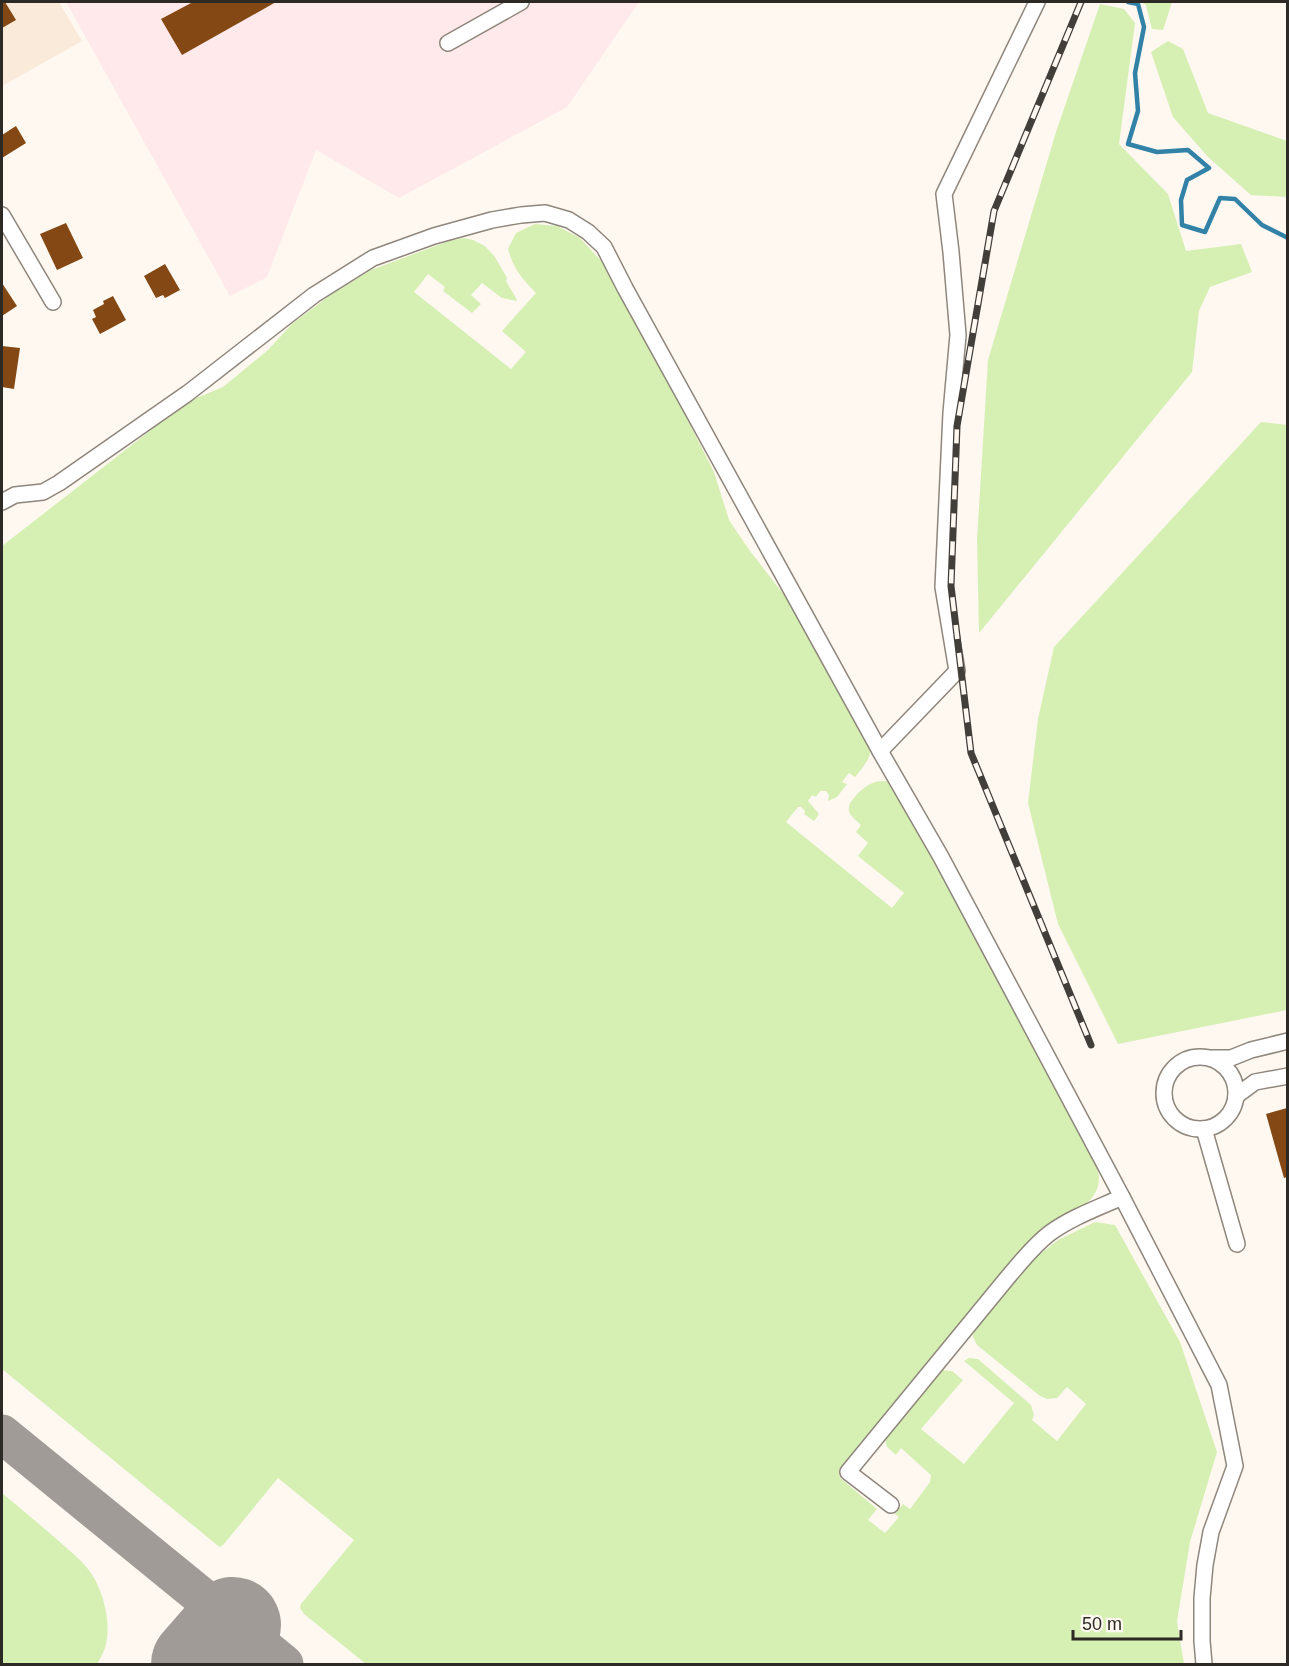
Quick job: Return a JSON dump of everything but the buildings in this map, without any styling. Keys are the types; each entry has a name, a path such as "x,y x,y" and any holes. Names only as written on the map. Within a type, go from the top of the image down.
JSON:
{"street":[{"path":"448,43 521,2"},
{"path":"880,751 957,671 943,587 951,413 958,335 944,194 1037,2"},
{"path":"2,502 15,495 43,492 59,483 188,393 314,295 373,258 434,236 492,220 545,213 569,220 588,232 604,247 940,857 1122,1197 1219,1385 1235,1466 1211,1532 1205,1565 1202,1620 1204,1665"},
{"path":"2,215 53,303"},
{"path":"1210,1058 1230,1072 1235,1083 1236,1096 1233,1108 1216,1126 1193,1129 1173,1118 1167,1108 1164,1086 1175,1066 1197,1057 1231,1058 1251,1050 1287,1041"},
{"path":"1236,1096 1255,1082 1287,1076"},
{"path":"1204,1129 1237,1245"},
{"path":"891,1505 848,1472 1032,1250 1050,1233 1070,1221 1122,1197"}],"shaded area":[{"path":"2,2 59,2 82,41 2,86"},
{"path":"66,2 639,2 567,107 399,198 316,150 267,277 230,296"}],"green space":[{"path":"1141,2 1172,2 1163,30 1152,29 1146,5"},
{"path":"1100,4 1124,9 1135,23 1119,144 1168,194 1186,251 1241,244 1252,272 1210,287 1199,311 1192,372 979,633 977,539 988,360 1056,132"},
{"path":"1168,41 1183,49 1208,113 1287,141 1287,197 1251,195 1208,157 1173,117 1151,52"},
{"path":"535,224 557,226 580,238 603,263 714,472 729,520 788,600 864,726 870,753 855,777 849,773 842,782 847,784 837,797 828,801 829,795 826,791 820,791 816,797 812,795 808,801 819,814 814,821 804,814 805,811 801,807 798,807 786,822 892,908 904,893 858,856 868,843 856,832 861,825 851,815 849,807 858,793 872,783 890,782 901,788 909,798 1098,1172 1098,1187 1094,1195 1072,1214 1047,1227 1032,1239 839,1477 877,1509 868,1520 885,1533 899,1517 895,1514 903,1504 910,1509 930,1482 931,1475 901,1448 896,1455 887,1447 885,1439 941,1370 952,1371 963,1380 921,1429 964,1464 1014,1403 964,1361 969,1358 978,1359 1031,1405 1034,1415 1032,1420 1057,1441 1086,1404 1067,1387 1057,1398 1047,1399 1040,1396 977,1345 973,1337 973,1329 1021,1269 1058,1240 1095,1222 1115,1225 1180,1342 1217,1452 1190,1542 1177,1621 1184,1664 366,1664 304,1614 300,1608 354,1540 278,1478 220,1547 2,1369 2,546 187,402 223,387 268,350 292,324 329,296 371,270 449,241 464,238 485,246 495,257 517,301 502,298 482,283 471,295 481,304 472,313 443,291 445,287 428,274 414,292 511,369 526,352 502,331 536,293 519,273 508,249 516,233"},
{"path":"1261,422 1288,425 1287,1010 1118,1044 1058,924 1028,803 1038,719 1054,647"},
{"path":"2,1493 77,1557 96,1581 106,1609 108,1629 105,1648 97,1664 2,1664"}],"waterway":[{"path":"1128,2 1138,4 1144,27 1135,73 1138,111 1128,144 1157,152 1188,150 1209,168 1187,180 1181,200 1182,225 1205,232 1220,198 1235,199 1262,225 1288,238"}],"taxiway":[{"path":"2,1434 284,1664"}],"runway":[{"path":"199,1664 233,1625"}],"railway":[{"path":"1081,2 994,211 957,426 951,586 971,753 1091,1045"}]}
